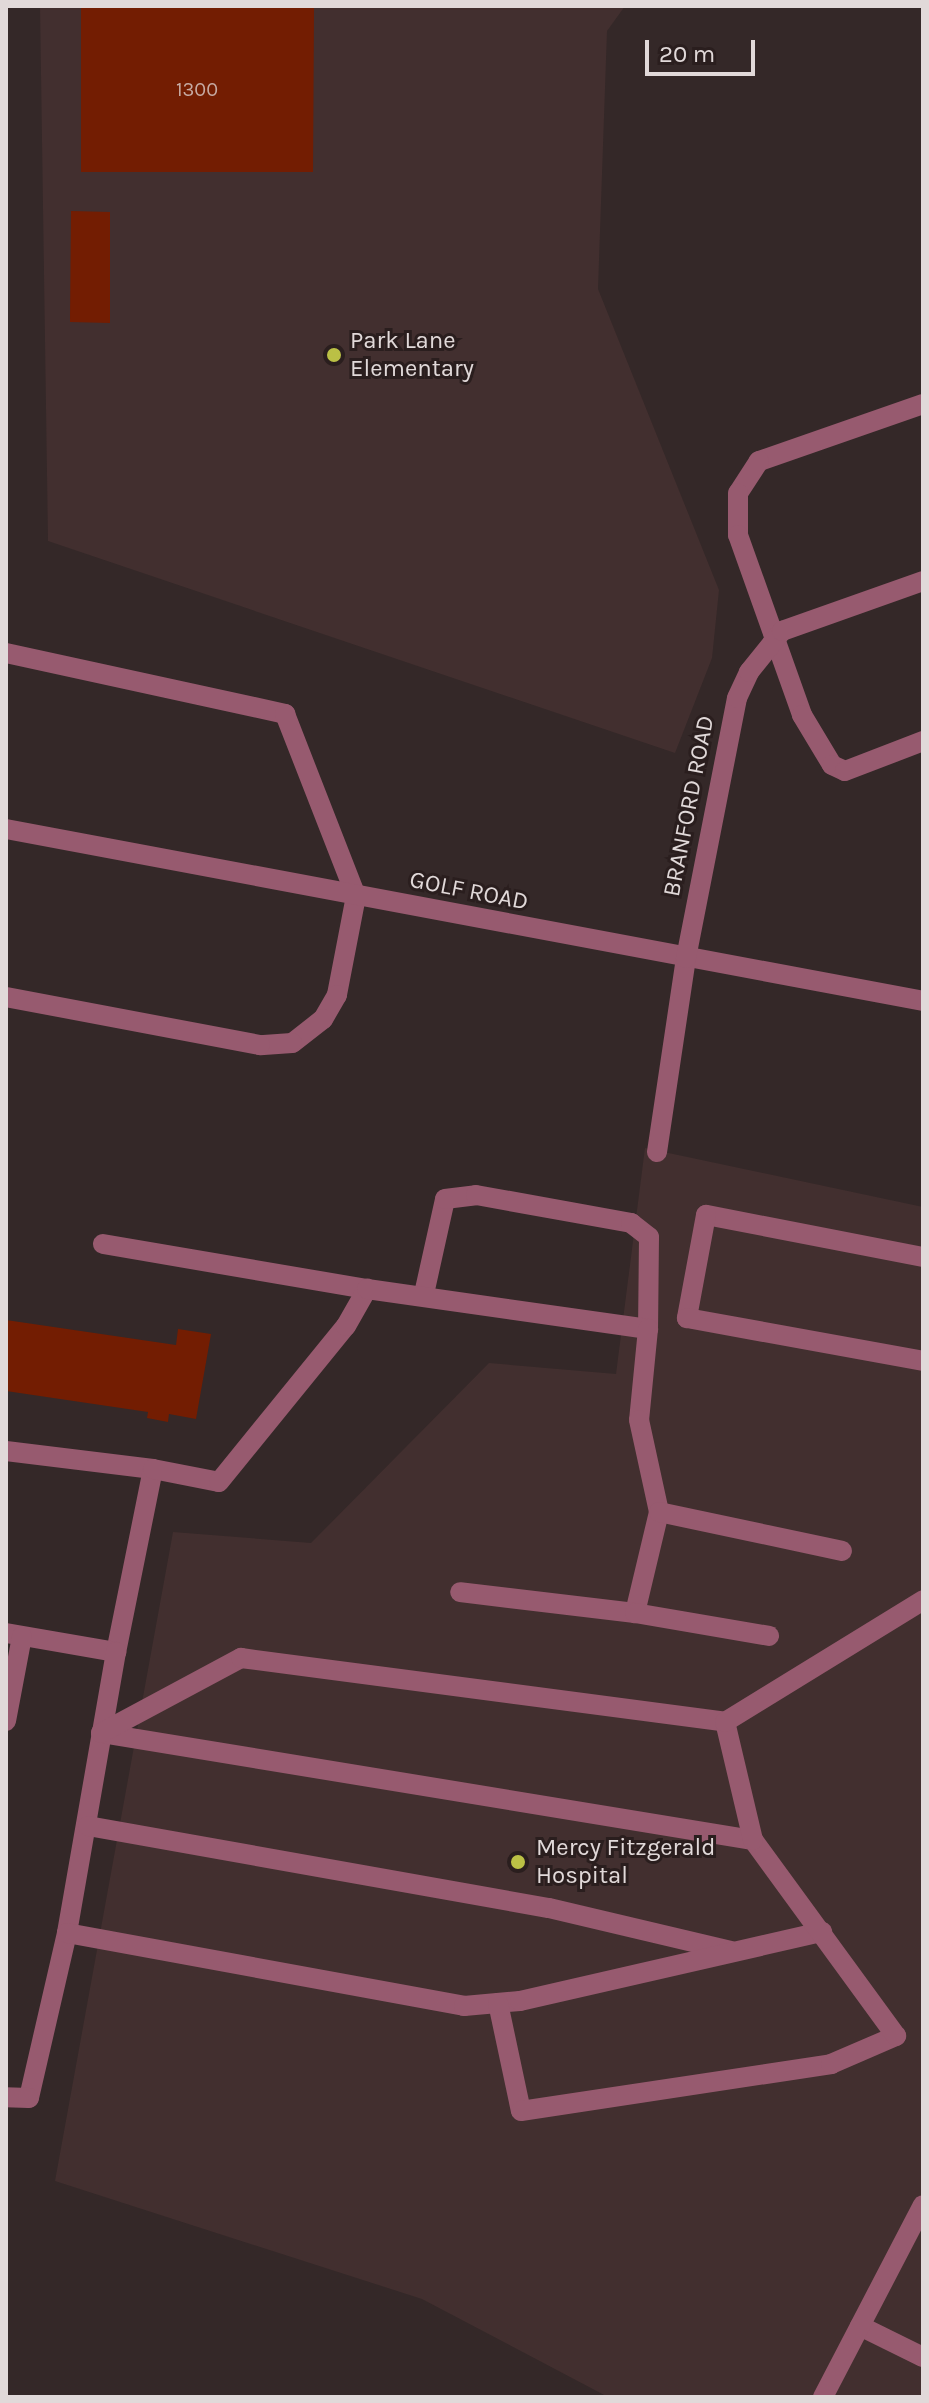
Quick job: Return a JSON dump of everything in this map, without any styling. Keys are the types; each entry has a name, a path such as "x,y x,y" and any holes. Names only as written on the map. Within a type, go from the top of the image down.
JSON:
{"street":[{"path":"923,404 759,461 746,474 738,535 773,640 832,765 845,771 923,741"},
{"path":"773,640 782,631 923,581"},
{"name":"BRANFORD ROAD","path":"657,1152 686,958 737,698 773,640"},
{"path":"6,653 285,714 356,896 337,995 323,1019 292,1043 260,1045 6,997"},
{"name":"GOLF ROAD","path":"6,829 923,1001"},
{"path":"424,1294 445,1199 476,1195 631,1223 649,1237 648,1329 639,1420 659,1512 635,1613"},
{"path":"923,1257 706,1215 687,1318 923,1361"},
{"path":"103,1244 367,1289 424,1294 648,1329"},
{"path":"6,1451 153,1469 219,1482 346,1326 367,1289"},
{"path":"6,2097 29,2098 67,1933 116,1652 153,1469"},
{"path":"659,1512 842,1551"},
{"path":"460,1592 635,1613 769,1636"},
{"path":"101,1733 241,1658 725,1722 923,1600"},
{"path":"6,1721 14,1634 116,1652"},
{"path":"498,2003 521,2111 831,2064 896,2036 753,1840 725,1722"},
{"path":"101,1733 753,1840"},
{"path":"88,1826 549,1908 735,1952"},
{"path":"67,1933 464,2006 498,2003 822,1932"},
{"path":"823,2397 923,2205"},
{"path":"860,2326 923,2357"}],"shaded area":[{"name":"Park Lane Elementary","path":"40,6 625,6 607,31 598,289 719,590 712,658 675,753 48,541"},
{"name":"Mercy Fitzgerald Hospital","path":"645,1148 923,1207 923,2397 608,2397 422,2299 55,2181 173,1532 311,1543 489,1363 616,1374"}],"building":[{"path":"81,6 314,6 313,172 81,172"},
{"path":"71,211 110,212 110,323 70,322"},
{"path":"6,1320 176,1345 178,1329 211,1334 196,1419 169,1414 168,1422 147,1418 148,1412 6,1391"}],"place":[{"name":"Park Lane Elementary","path":"334,355"},
{"name":"Mercy Fitzgerald Hospital","path":"518,1862"}]}
